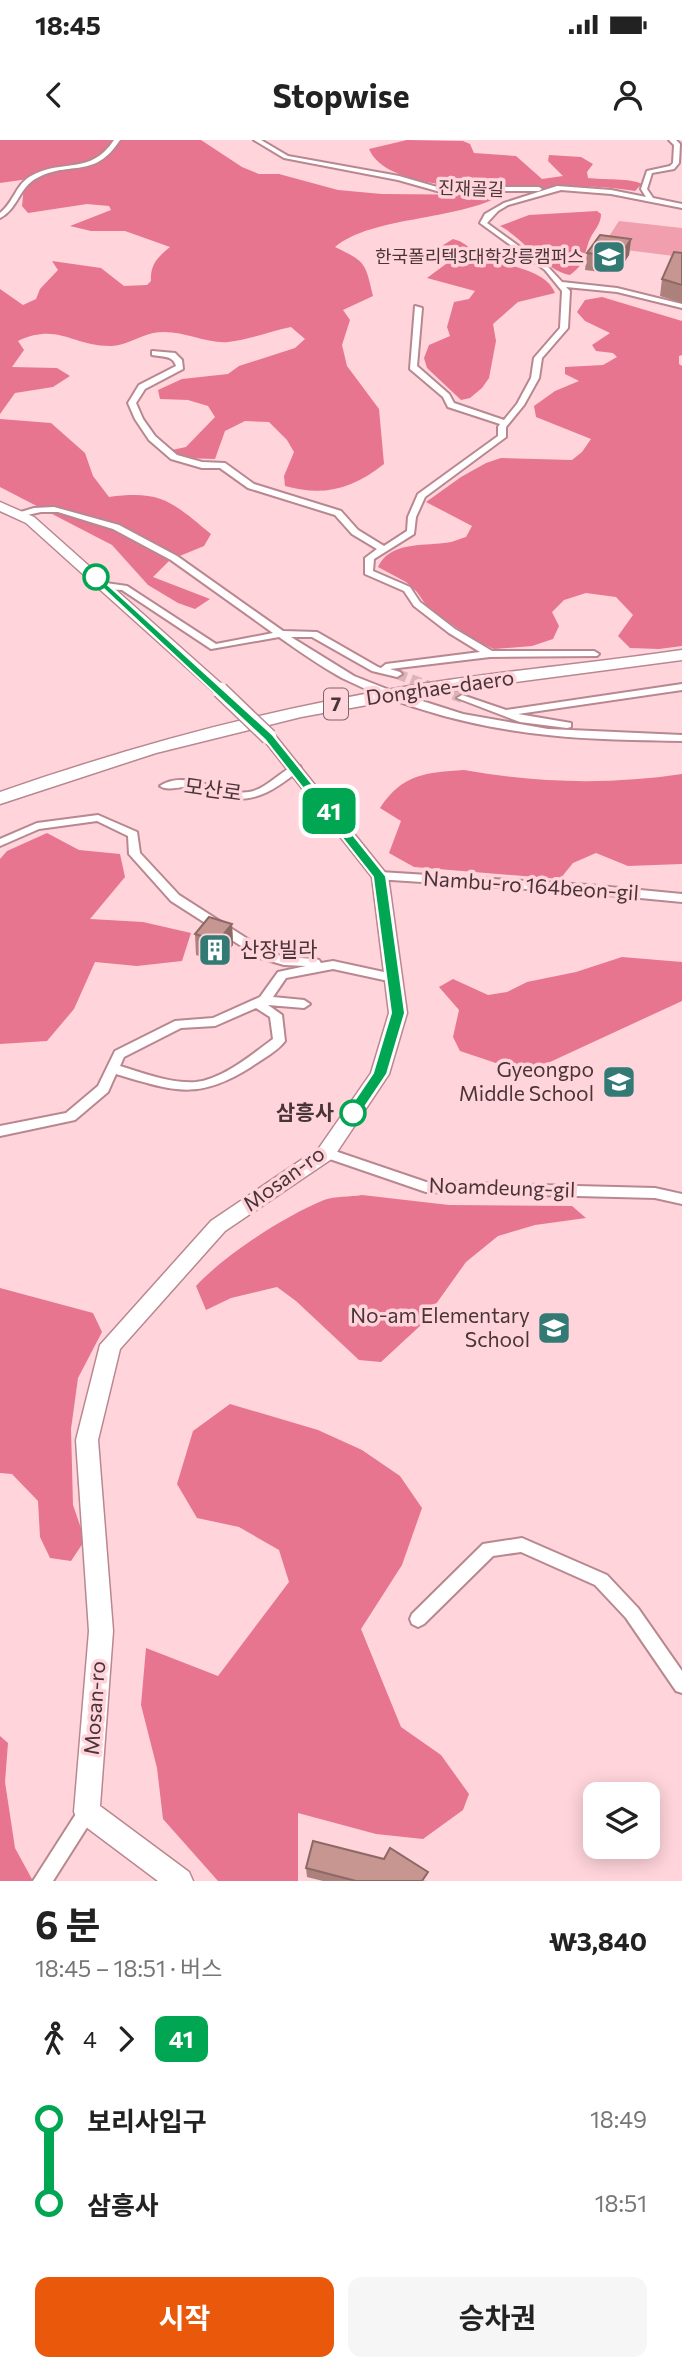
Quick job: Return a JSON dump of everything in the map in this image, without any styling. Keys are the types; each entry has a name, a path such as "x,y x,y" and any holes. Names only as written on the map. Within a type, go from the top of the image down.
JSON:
{"main road":[{"name":"Donghae-daero","path":"0,798 128,754 218,730 393,694 682,656"}],"street":[{"path":"0,216 15,205 20,188 36,175 98,161 109,154 117,140"},
{"name":"진재골길","path":"257,140 286,157 399,178 437,189 588,189 650,198 682,206"},
{"path":"650,198 644,190 649,172 672,168 676,163 677,144 672,140"},
{"path":"490,654 417,604 407,589 368,572 370,558 411,532 412,517 421,496 502,437 505,424 520,405 535,378 538,358 565,328 566,291 561,284 547,269 483,223 485,217 502,206 562,188"},
{"path":"561,284 617,290 682,306"},
{"path":"418,308 413,367 446,396 452,405 479,412 505,424"},
{"path":"155,352 172,355 178,360 180,367 142,387 132,403 152,438 174,457 202,465 222,466 251,486 338,513 355,532 383,549"},
{"path":"0,506 30,520 106,586 269,737 380,876"},
{"path":"18,514 50,509 96,520 152,543 280,634 350,678 393,694 461,716 528,730 584,735 682,737"},
{"path":"106,586 124,588 214,647 280,634 314,634 375,669 397,674"},
{"path":"375,669 490,654 594,654"},
{"path":"503,714 682,687"},
{"path":"462,698 524,720 682,737"},
{"name":"모산로","path":"165,786 190,783 233,795 253,795 275,784 296,768"},
{"path":"0,843 37,826 98,818 133,834 135,855 175,898 264,954 284,961 333,965 393,978"},
{"name":"Nambu-ro 164beon-gil","path":"380,876 682,898"},
{"name":"Mosan-ro","path":"42,1881 87,1812 101,1631 88,1440 110,1345 218,1226 326,1153 380,1074 398,1013 380,876"},
{"path":"261,1002 282,975 333,965"},
{"path":"113,1068 149,1079 197,1086 245,1066 279,1041 276,1014 261,1002"},
{"path":"0,1131 69,1117 103,1089 119,1054 179,1024 215,1022 261,1002 304,1004"},
{"name":"Noamdeung-gil","path":"326,1153 426,1187 655,1193 682,1199"},
{"path":"418,1619 489,1549 522,1545 601,1580 632,1614 682,1685"},
{"path":"87,1812 180,1881"}],"shaded area":[{"path":"0,140 201,140 242,167 259,174 279,174 338,190 382,194 502,195 462,210 370,229 335,247 363,264 373,296 343,310 350,320 342,345 347,366 379,409 384,464 349,485 312,491 285,486 284,476 294,452 287,440 269,422 245,421 225,431 215,459 182,458 172,450 186,447 215,417 208,406 188,400 160,399 158,390 182,379 228,374 239,366 295,348 305,339 291,327 228,342 163,332 112,346 86,343 55,334 32,336 18,341 24,350 12,367 57,368 70,376 53,387 15,393 0,414 0,289 23,305 36,299 40,289 58,270 52,261 101,268 124,286 147,285 151,281 156,261 170,247 125,231 91,231 70,226 111,210 109,206 87,204 28,213 22,206 24,186 28,179 0,183"},
{"path":"407,140 463,141 470,144 474,153 516,156 542,179 563,176 548,161 549,155 581,157 593,164 587,172 588,178 642,184 635,191 599,187 468,187 435,183 406,176 383,165 369,149"},
{"path":"597,211 601,214 600,221 589,241 585,256 570,275 543,261 500,226 529,215"},
{"path":"619,221 682,228 682,257 602,247"},
{"path":"453,239 481,257 533,273 550,285 555,293 518,302 493,324 496,341 489,378 470,398 461,400 427,368 424,358 429,345 450,336 447,327 454,302 469,299 475,291 427,278 454,258 454,251 440,247"},
{"path":"602,297 682,321 682,355 679,356 679,364 682,366 682,646 659,649 630,648 618,636 633,615 616,597 586,593 564,600 552,612 559,626 553,639 532,646 494,649 476,641 428,608 406,582 378,567 383,559 398,549 466,537 472,526 426,502 461,477 501,458 572,460 582,452 591,439 536,417 534,406 555,391 579,381 565,374 565,367 603,365 617,357 613,353 596,351 592,345 610,333 585,321 577,312 585,300"},
{"path":"0,419 51,423 85,453 93,476 109,497 154,497 176,506 211,534 204,546 170,560 153,577 210,599 195,609 178,603 148,585 112,545 0,487"},
{"path":"464,770 518,778 573,781 627,780 682,774 682,864 628,866 596,853 573,863 560,879 414,867 389,853 401,821 380,808 389,796 416,777"},
{"path":"47,833 79,850 120,854 125,877 90,919 143,922 191,933 182,961 137,966 95,962 74,1009 47,1041 0,1044 0,859 7,851"},
{"path":"622,957 682,962 682,1001 550,1062 520,1071 460,1051 453,1037 459,1010 439,987 453,979 488,995 507,992 527,982 576,972"},
{"path":"362,1195 449,1205 572,1206 586,1218 535,1225 498,1236 466,1262 421,1325 381,1362 359,1360 296,1301 277,1287 231,1298 206,1310 196,1286 239,1249 291,1216 324,1200"},
{"path":"0,1288 93,1313 102,1332 78,1378 71,1429 73,1505 85,1540 71,1561 50,1558 40,1537 38,1501 12,1474 0,1473"},
{"path":"230,1404 318,1430 362,1450 400,1476 422,1508 402,1565 361,1629 401,1727 441,1755 469,1794 463,1810 423,1839 376,1834 298,1813 298,1881 218,1881 163,1819 157,1768 141,1705 146,1648 218,1676 289,1582 279,1550 239,1527 197,1518 177,1484 193,1431"},
{"path":"0,1736 8,1743 5,1782 15,1848 33,1881 0,1881"}],"building":[{"path":"600,235 631,239 624,250 615,249 610,256 587,253"},
{"path":"674,252 682,253 682,285 662,279"},
{"path":"209,917 232,924 218,941 195,934"},
{"path":"313,1841 384,1859 390,1848 428,1872 422,1881 356,1881 306,1868"}],"tunnel":[{"path":"397,674 462,698"}],"bus line":[{"name":"41","path":"96,577 269,737 380,876 398,1013 380,1074 353,1113"}],"place":[{"name":"한국폴리텍3대학강릉캠퍼스","path":"609,257"},
{"name":"산장빌라","path":"215,950"},
{"name":"Gyeongpo Middle School","path":"619,1082"},
{"name":"삼흥사","path":"353,1113"},
{"name":"No-am Elementary School","path":"554,1328"}]}
